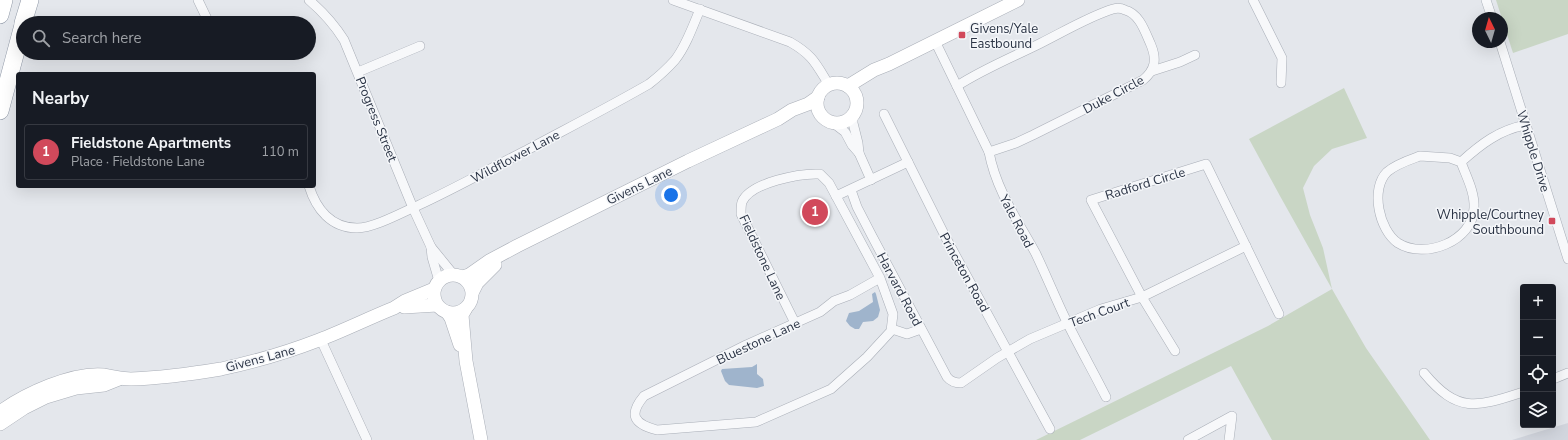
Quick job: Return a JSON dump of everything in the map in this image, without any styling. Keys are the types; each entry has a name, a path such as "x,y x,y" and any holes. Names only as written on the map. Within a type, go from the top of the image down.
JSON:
{"highway":[{"path":"0,15 4,0"},
{"path":"25,16 30,0"},
{"path":"0,111 16,50"}],"street":[{"path":"198,0 206,16"},
{"name":"Progress Street","path":"309,0 335,26 344,40 413,208 431,247 458,276"},
{"path":"673,0 790,42 803,49 811,56 829,85"},
{"path":"852,91 874,70 936,41 1003,3 1018,0"},
{"path":"1253,0 1282,58 1281,83"},
{"path":"1486,0 1490,12"},
{"name":"Wildflower Lane","path":"310,188 316,204 324,216 332,222 344,227 362,228 413,208 649,84 666,70 676,59 690,33 700,9"},
{"name":"Duke Circle","path":"957,86 1074,26 1115,9 1131,12 1139,21 1155,61 1152,71 1143,80 1016,143 989,152"},
{"name":"Yale Road","path":"936,41 989,152 997,181 1047,277 1068,323 1106,397"},
{"path":"358,72 420,46"},
{"name":"Whipple Drive","path":"1502,48 1568,259"},
{"path":"1152,71 1180,62 1195,55"},
{"path":"859,153 858,143 852,123 853,114 857,103 852,91 840,83 833,83 820,92 818,97 818,109 821,115 845,132 852,145 859,153 871,180"},
{"name":"Givens Lane","path":"458,276 469,275 489,261 688,161 778,119 792,110 808,104 818,97"},
{"name":"Givens Lane","path":"778,119 804,114 821,115"},
{"path":"832,122 842,122 853,114"},
{"name":"Princeton Road","path":"884,114 946,238 1008,351 1024,384 1050,429"},
{"path":"1461,162 1490,138 1502,132 1526,125"},
{"path":"1420,156 1450,158 1461,162 1474,198 1474,209 1471,220 1462,235 1453,241 1428,248 1412,248 1404,246 1390,236 1382,219 1377,199 1378,190 1387,172 1404,162 1420,156"},
{"path":"836,196 908,162"},
{"name":"Radford Circle","path":"1175,351 1142,297 1091,200 1206,164 1279,314"},
{"name":"Fieldstone Lane","path":"795,323 741,214 742,201 751,192 778,180 808,174 820,174 829,183 880,278 893,314 892,329"},
{"name":"Harvard Road","path":"850,190 872,236 947,377 956,383"},
{"name":"Tech Court","path":"956,383 961,383 1008,351 1030,340 1101,309 1142,297 1246,246"},
{"name":"Progress Street","path":"431,247 437,285"},
{"name":"Givens Lane","path":"473,291 501,255"},
{"path":"466,361 451,318 442,308 434,295 437,285 448,275 458,276 471,285 473,291 472,302 462,315 466,361 481,440"},
{"name":"Bluestone Lane","path":"880,278 850,295 834,301 820,312 746,345 644,396 637,405 634,414 638,422 644,427 657,430 756,422 831,389 867,357 892,329"},
{"name":"Givens Lane","path":"0,412 25,396 62,382 99,376 119,379 172,376 222,368 272,356 321,340 394,308 437,285"},
{"name":"Givens Lane","path":"394,308 442,308"},
{"path":"442,308 453,313 465,310"},
{"path":"892,329 907,334 921,329"},
{"path":"321,340 367,440"},
{"path":"1424,373 1435,387 1448,397 1465,403 1477,404 1492,402 1520,393"},
{"path":"1556,378 1568,373"},
{"name":"Givens Lane","path":"0,424 24,408 46,397 76,388 104,385 119,379"},
{"path":"1188,440 1232,416 1229,440"}],"shaded area":[{"path":"1568,423 1568,440 1512,440 1556,428 1556,427"}],"green space":[{"path":"1496,0 1568,0 1568,34 1513,53 1508,37 1508,12 1500,12"},
{"path":"1344,88 1367,138 1332,149 1314,166 1303,188 1310,215 1323,248 1332,289 1249,139"},
{"path":"1332,289 1366,348 1430,440 1272,440 1231,366 1080,440 1036,440 1268,326"}],"water":[{"path":"875,292 880,310 878,317 873,321 863,322 859,329 855,329 850,326 846,321 849,313 859,311 873,302 872,294"},
{"path":"757,364 757,374 763,379 764,386 757,388 729,385 725,381 721,371 722,369 752,367"}],"place":[{"name":"Givens/Yale Eastbound","path":"962,35"},
{"name":"Fieldstone Apartments","path":"815,212"},
{"name":"Whipple/Courtney Southbound","path":"1552,221"}]}
